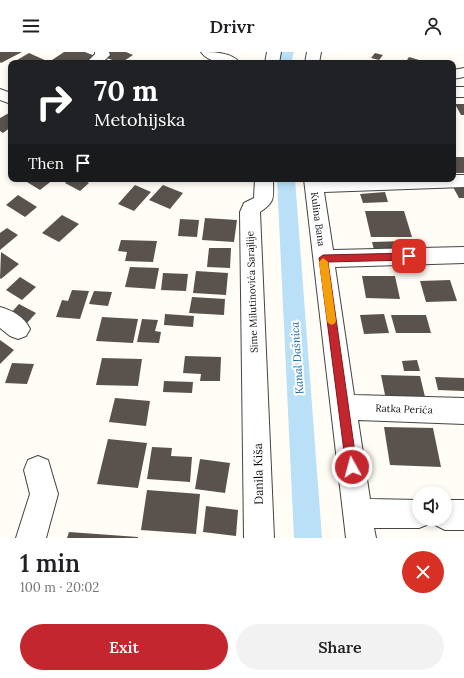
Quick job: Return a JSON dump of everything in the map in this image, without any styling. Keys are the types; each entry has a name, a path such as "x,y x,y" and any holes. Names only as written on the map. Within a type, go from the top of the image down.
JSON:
{"street":[{"path":"97,60 103,55 102,52"},
{"path":"208,52 226,60"},
{"name":"Sime Milutinovića Sarajlije","path":"256,411 250,212 252,208 263,201 264,182"},
{"name":"Kulina Bana","path":"388,182 313,183 359,525 412,515"},
{"path":"323,258 464,255"},
{"name":"Ratka Perića","path":"344,407 464,411"},
{"name":"Danila Kiša","path":"256,411 259,538"},
{"path":"31,538 44,494 38,470"},
{"path":"452,515 464,515"}],"building":[{"path":"0,52 22,52 1,63"},
{"path":"64,52 85,52 95,56 89,60 52,60"},
{"path":"110,52 126,52 133,55 126,60 112,60 104,57"},
{"path":"29,53 45,60 17,60"},
{"path":"375,53 383,55 379,60 371,58"},
{"path":"409,57 419,60 407,60"},
{"path":"456,104 464,104 464,115 461,115"},
{"path":"8,114 8,129 3,133 0,131 0,118"},
{"path":"456,157 464,157 464,173 456,173"},
{"path":"27,182 50,182 40,190"},
{"path":"87,182 89,183 80,191 65,183"},
{"path":"135,185 151,192 134,211 118,204"},
{"path":"163,185 183,193 170,209 149,200"},
{"path":"453,187 464,187 464,198 459,198"},
{"path":"385,192 388,202 363,203 360,194"},
{"path":"18,195 37,207 25,217 6,205"},
{"path":"365,211 404,211 412,237 371,237"},
{"path":"62,215 79,224 59,242 42,233"},
{"path":"205,218 237,220 234,242 202,240"},
{"path":"180,219 199,220 197,237 178,236"},
{"path":"7,228 18,235 0,250 0,233"},
{"path":"121,240 157,241 153,262 125,261 127,252 118,251"},
{"path":"404,241 407,254 375,254 372,242"},
{"path":"209,248 231,248 230,268 207,267"},
{"path":"1,252 19,264 1,279 0,278"},
{"path":"130,267 159,268 155,289 125,287"},
{"path":"196,271 228,273 226,295 193,293"},
{"path":"163,273 188,274 186,291 161,290"},
{"path":"362,276 395,276 400,299 366,298"},
{"path":"20,277 36,287 22,300 6,290"},
{"path":"450,280 457,301 426,302 420,281"},
{"path":"72,290 89,291 80,319 56,317 62,300 68,301"},
{"path":"94,291 112,292 108,306 89,304"},
{"path":"192,297 225,299 224,315 189,313"},
{"path":"19,304 36,313 27,323 10,314"},
{"path":"165,314 194,316 193,327 164,325"},
{"path":"384,314 389,333 364,334 360,315"},
{"path":"391,315 426,315 431,333 396,333"},
{"path":"102,317 138,319 133,343 96,341"},
{"path":"142,319 158,320 155,331 161,332 159,343 137,342"},
{"path":"0,340 14,350 0,364"},
{"path":"185,356 221,357 220,381 200,381 201,374 183,373"},
{"path":"102,358 142,359 138,386 96,385"},
{"path":"417,360 420,371 404,371 402,361"},
{"path":"12,363 34,364 27,384 5,383"},
{"path":"381,375 420,376 426,401 386,400"},
{"path":"435,377 464,378 464,391 438,390"},
{"path":"164,381 193,382 192,393 163,392"},
{"path":"115,398 150,401 146,426 109,422"},
{"path":"384,427 433,428 441,467 390,465"},
{"path":"108,439 147,443 138,488 97,484"},
{"path":"152,447 172,448 171,456 192,457 190,482 147,479"},
{"path":"200,459 230,463 225,493 195,489"},
{"path":"147,490 200,494 196,534 141,530"},
{"path":"206,506 238,510 236,536 203,532"},
{"path":"69,532 138,537 138,538 67,538"}],"waterway":[{"name":"Kanal Dašnica","path":"285,60 287,52"},
{"name":"Kanal Dašnica","path":"286,182 308,538"}],"slow traffic":[{"path":"323,262 332,321"}],"route":[{"path":"352,467 323,258 409,256"}]}
